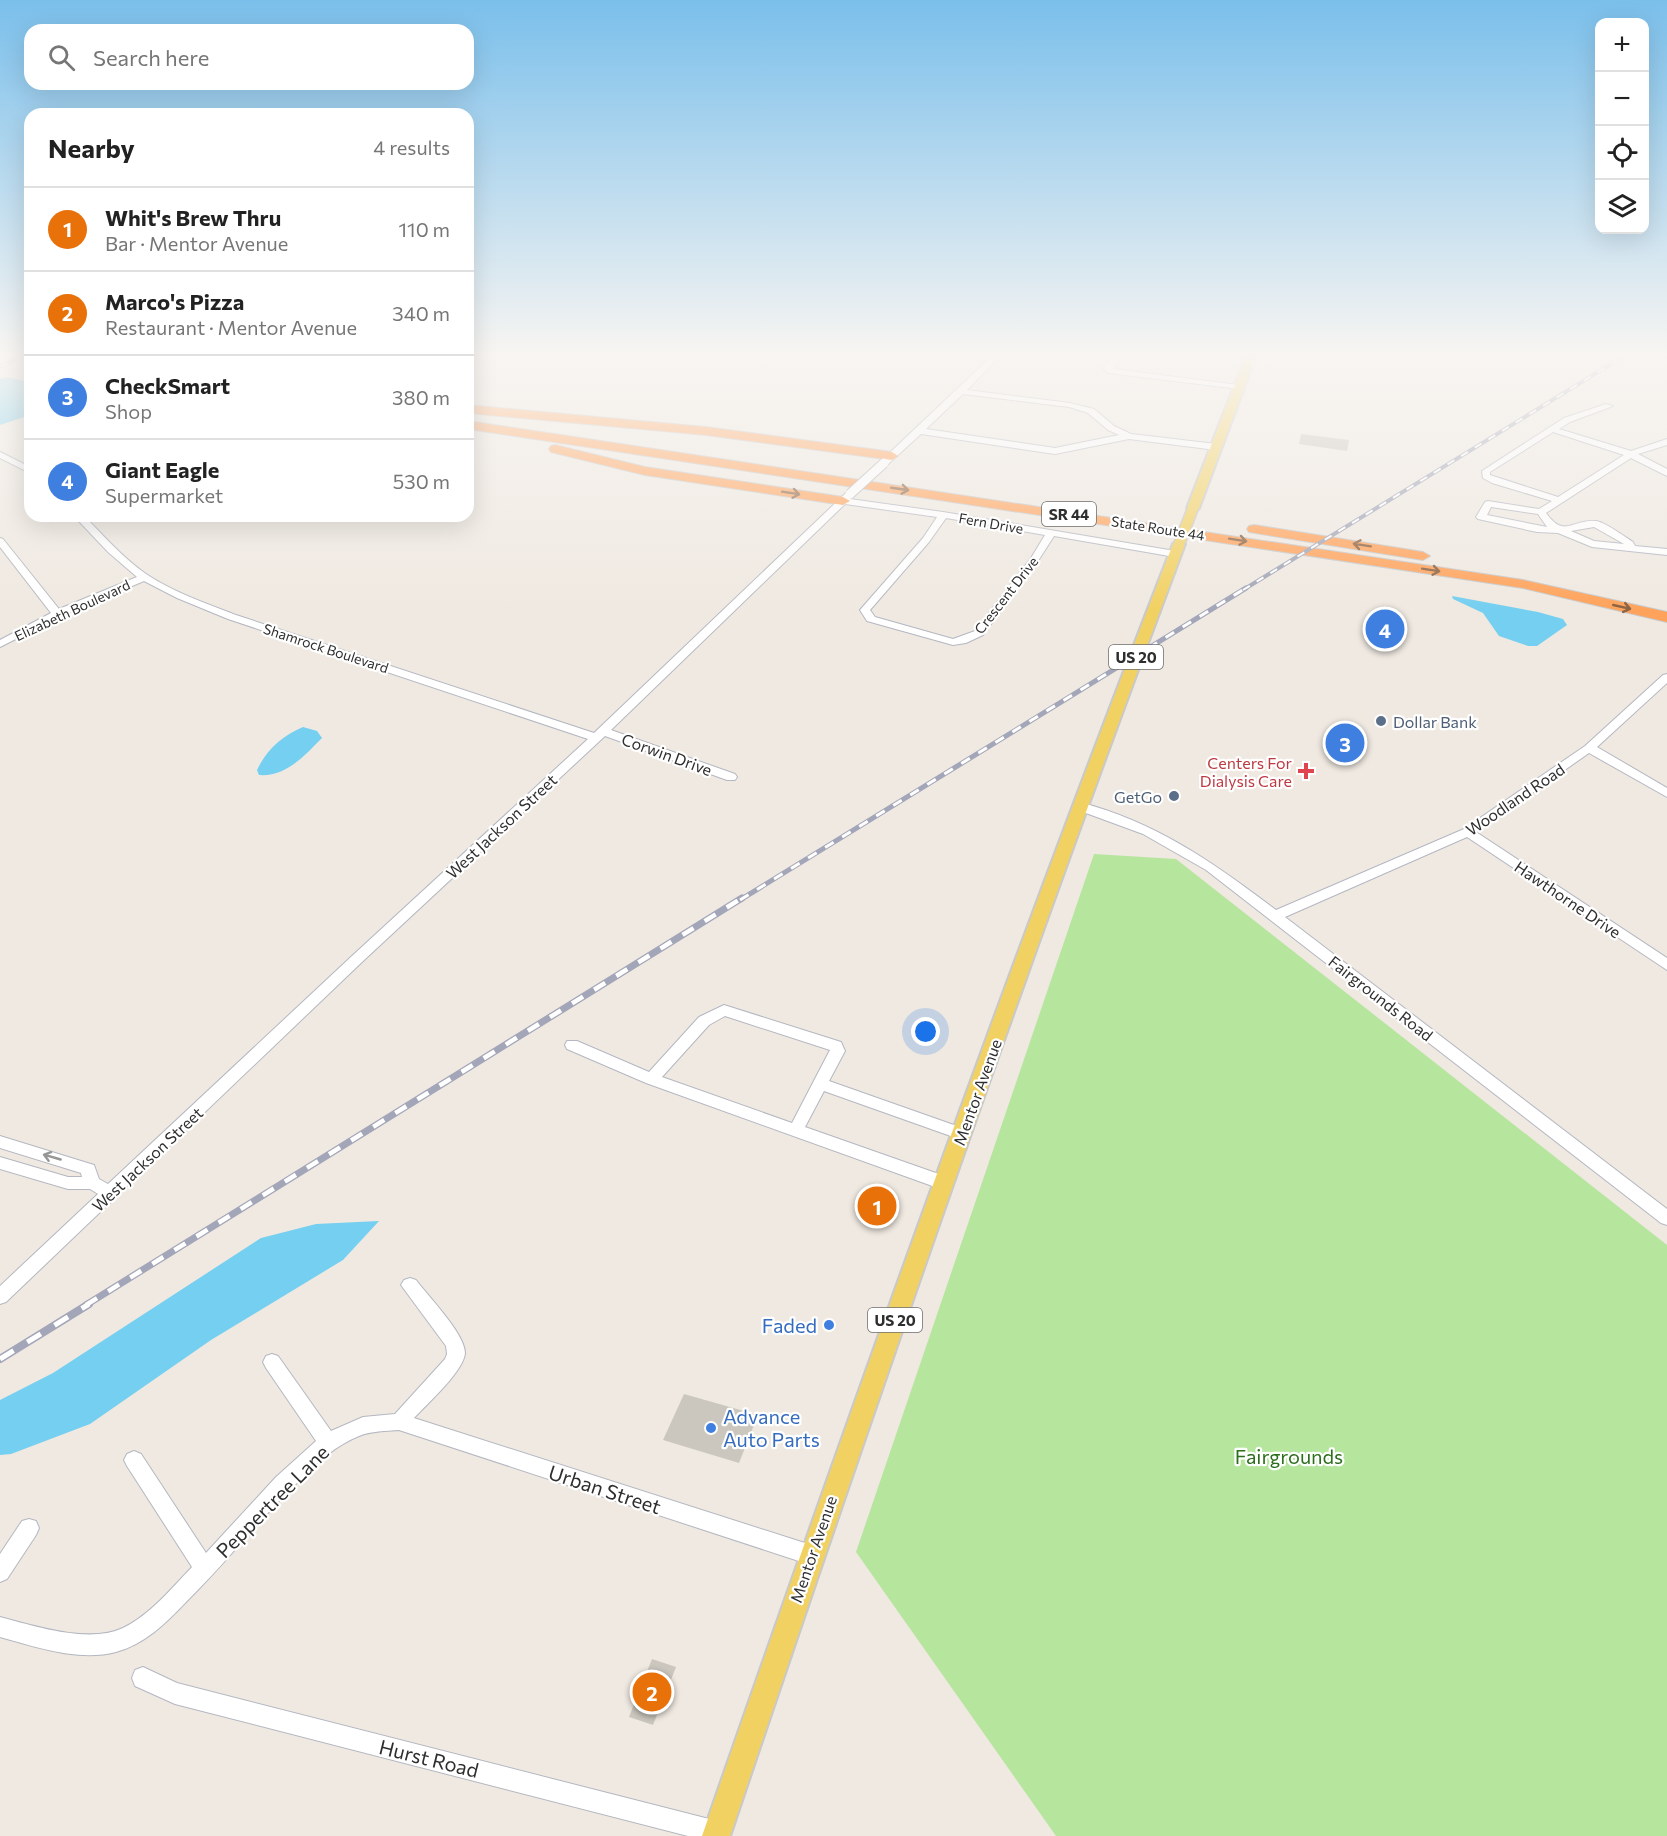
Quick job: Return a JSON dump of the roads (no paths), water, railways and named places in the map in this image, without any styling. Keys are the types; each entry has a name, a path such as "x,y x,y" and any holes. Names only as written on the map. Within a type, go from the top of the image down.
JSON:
{"highway":[{"path":"515,439 645,471 847,498"},
{"name":"State Route 44","path":"546,439 1523,584 1667,617"},
{"name":"State Route 44","path":"653,439 1115,508"},
{"path":"754,439 888,460"},
{"name":"State Route 44","path":"1174,517 1195,514"},
{"path":"1245,528 1430,557 1567,582 1667,604"}],"main road":[{"name":"Mentor Avenue","path":"716,1834 811,1555 1079,806 1177,549 1195,514 1219,439"}],"street":[{"name":"West Jackson Street","path":"0,1296 357,959 600,735 911,439"},
{"path":"971,439 1055,451 1072,449 1106,439"},
{"path":"1150,439 1216,447"},
{"path":"1536,439 1486,471 1486,476 1559,500"},
{"path":"1582,439 1631,454 1667,472"},
{"path":"1631,549 1630,544 1596,524 1560,530 1537,529 1481,518 1488,504 1541,512 1631,454 1667,442"},
{"path":"0,455 24,467"},
{"name":"Fern Drive","path":"847,498 1051,533 1177,549"},
{"path":"1541,512 1551,526 1592,544 1667,552"},
{"name":"Crescent Drive","path":"943,515 926,540 866,610 871,619 953,642 971,638 979,633 1035,559 1051,533"},
{"name":"Shamrock Boulevard","path":"84,522 106,546 145,577 171,591 232,617 600,735"},
{"path":"0,542 57,615"},
{"name":"Elizabeth Boulevard","path":"0,644 57,615 145,577"},
{"name":"Woodland Road","path":"1275,916 1468,832 1589,748 1667,677"},
{"name":"Corwin Drive","path":"600,735 731,777"},
{"path":"1589,748 1667,793"},
{"name":"Fairgrounds Road","path":"1079,806 1130,824 1190,853 1244,891 1667,1218"},
{"name":"Hawthorne Drive","path":"1468,832 1667,966"},
{"path":"651,1079 704,1021 724,1010 836,1046 838,1050 795,1131"},
{"path":"572,1046 651,1079 944,1183"},
{"path":"821,1084 962,1134"},
{"path":"0,1142 88,1169 92,1183"},
{"path":"0,1163 68,1183 92,1183 110,1193"},
{"path":"399,1422 452,1364 456,1354 454,1343 410,1285"},
{"path":"272,1362 328,1443"},
{"name":"Peppertree Lane","path":"0,1627 73,1642 109,1643 130,1636 152,1621 205,1569 270,1497 328,1443 350,1431 375,1422 399,1422"},
{"name":"Urban Street","path":"399,1422 811,1555"},
{"path":"134,1460 205,1569"},
{"path":"0,1572 29,1528"},
{"name":"Hurst Road","path":"143,1678 176,1693 716,1834"}],"water":[{"path":"1452,596 1538,612 1563,619 1567,625 1537,646 1528,646 1499,636 1483,613 1453,599"},
{"path":"303,727 317,731 322,738 286,769 269,775 259,775 257,770 270,750 282,739"},
{"path":"379,1221 343,1260 211,1340 90,1424 11,1454 0,1455 0,1400 53,1373 261,1238 316,1224"}],"railway":[{"path":"1243,590 1489,439"},
{"path":"740,900 1246,588"},
{"path":"86,1305 742,898"},
{"path":"0,1359 89,1304"}],"place":[{"name":"Giant Eagle","path":"1385,629"},
{"name":"Dollar Bank","path":"1381,721"},
{"name":"CheckSmart","path":"1345,743"},
{"name":"Centers For Dialysis Care","path":"1306,771"},
{"name":"GetGo","path":"1174,796"},
{"name":"Whit's Brew Thru","path":"877,1206"},
{"name":"Faded","path":"829,1325"},
{"name":"Advance Auto Parts","path":"711,1428"},
{"name":"Marco's Pizza","path":"652,1692"}],"park label":[{"name":"Fairgrounds","path":"1289,1456"}]}
